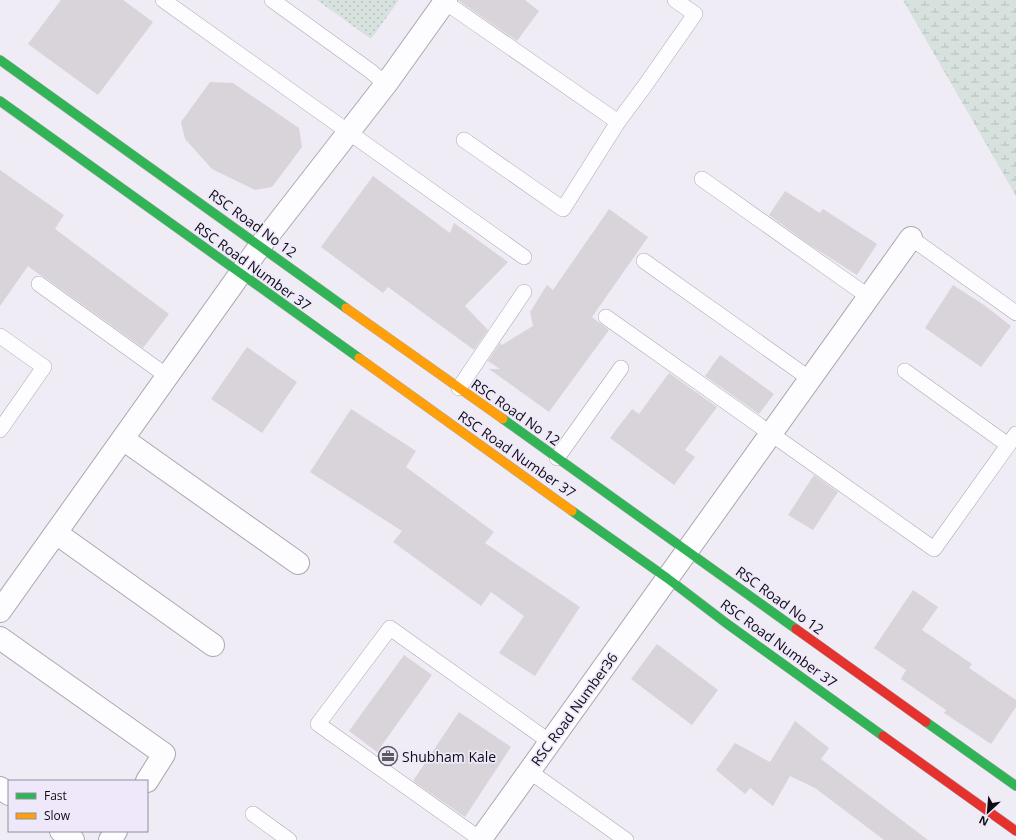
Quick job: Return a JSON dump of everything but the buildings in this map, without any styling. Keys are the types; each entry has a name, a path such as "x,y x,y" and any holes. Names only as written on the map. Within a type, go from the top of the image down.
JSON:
{"street":[{"path":"4,597 56,533 260,246 386,84 445,1"},
{"name":"RSC Road No 12","path":"0,60 1016,786"},
{"name":"RSC Road Number 37","path":"0,101 667,578 726,623 1016,831"},
{"name":"RSC Road Number36","path":"480,840 911,238"},
{"path":"123,439 298,563"},
{"path":"56,533 212,645"},
{"path":"0,638 164,754 148,780"},
{"path":"62,832 74,840"}],"lane":[{"path":"163,0 524,257"},
{"path":"272,0 386,84"},
{"path":"464,140 563,209 618,122 695,14 675,0"},
{"path":"445,1 618,122"},
{"path":"702,179 868,297"},
{"path":"911,238 1016,313"},
{"path":"644,261 810,379"},
{"path":"38,284 167,376"},
{"path":"459,388 524,292"},
{"path":"606,317 934,549 1012,440 905,371"},
{"path":"0,336 44,367 0,430"},
{"path":"557,458 621,368"},
{"path":"480,840 318,724 390,628 550,742"},
{"path":"529,771 626,840"},
{"path":"253,814 289,840"}],"green space":[{"path":"317,0 399,0 371,39"},
{"path":"903,0 1016,0 1016,196"}],"traffic: fast":[{"path":"0,60 346,308"},
{"path":"0,101 359,358"},
{"path":"503,419 796,629"},
{"path":"572,511 667,578 726,623 883,736"},
{"path":"926,722 1016,786"}],"traffic: slow":[{"path":"346,308 503,419"},
{"path":"359,358 572,511"}],"traffic: jam":[{"path":"796,629 926,722"},
{"path":"883,736 1016,831"}],"place":[{"name":"Shubham Kale","path":"388,756"}]}
